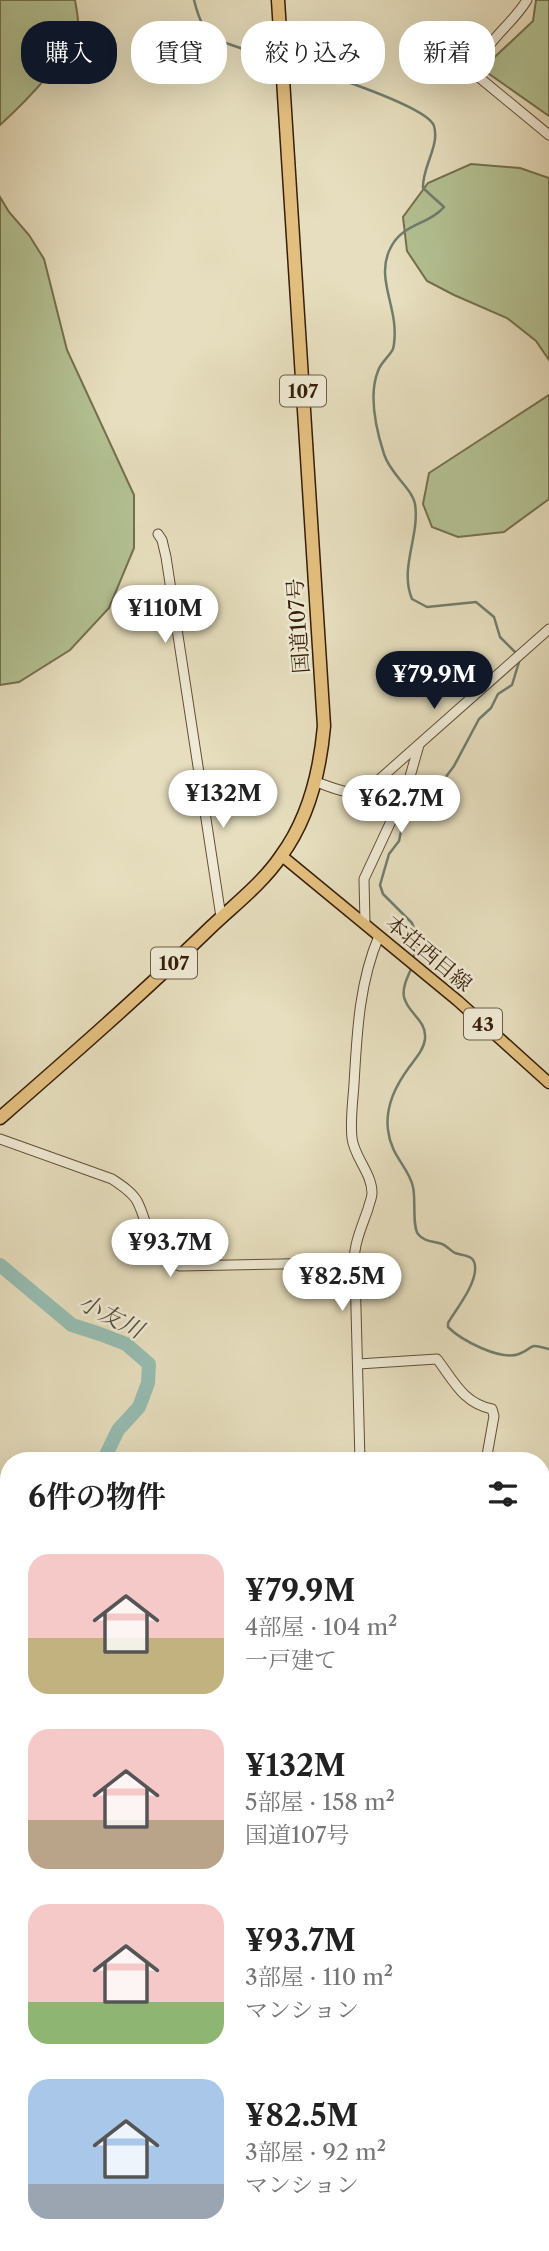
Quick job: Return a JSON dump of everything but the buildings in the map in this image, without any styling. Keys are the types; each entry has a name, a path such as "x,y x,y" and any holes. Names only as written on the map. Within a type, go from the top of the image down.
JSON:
{"highway":[{"name":"国道107号","path":"0,1118 150,986 258,884 282,856 301,822 316,782 322,755 324,726 278,0"}],"main road":[{"name":"本荘西目線","path":"282,856 365,923 549,1083"}],"street":[{"path":"527,0 480,57 475,74 549,135"},
{"path":"159,534 166,557 222,917"},
{"path":"316,782 348,793 361,793 549,629"},
{"path":"365,923 364,879 407,787 419,745"},
{"path":"360,1452 353,1260 372,1194 370,1182 352,1138 359,1013 366,970 379,936"},
{"path":"0,1139 112,1179 124,1187 136,1199 154,1247 169,1264 248,1266 331,1264 353,1260"},
{"path":"358,1364 437,1359 466,1397 477,1405 492,1409 494,1416 488,1452"}],"green space":[{"path":"0,0 75,0 78,21 21,21 21,84 41,84 0,125"},
{"path":"536,0 549,0 549,116 495,78 495,57 533,21"},
{"path":"471,164 520,168 549,178 549,360 536,341 507,318 427,281 407,251 403,217 428,183"},
{"path":"0,197 44,259 67,350 134,495 134,548 109,608 70,650 19,682 0,685"},
{"path":"549,395 549,499 504,532 458,537 432,527 423,504 429,473"}],"waterway":[{"path":"194,0 208,32 217,40 241,48"},
{"path":"353,84 412,109 434,126 435,141 423,188 444,207 431,218 401,234 390,249 385,276 394,322 393,349 379,368 374,391 374,412 384,454 415,504 415,528 408,576 412,599 427,607 476,602 494,617 500,637 515,652"},
{"path":"413,960 418,940 412,923 383,894 380,885 389,854 399,841 403,822 411,815 415,805 442,782 454,766 479,719 491,708 498,694 512,685 519,662"},
{"path":"412,967 405,985 404,997 423,1027 425,1039 393,1096 388,1113 388,1130 396,1155 411,1180 418,1234 455,1253 470,1257 474,1262 473,1281 448,1327 471,1343 502,1355 519,1354 534,1346 549,1349"},
{"name":"小友川","path":"0,1265 72,1325 126,1344 149,1364 148,1383 139,1407 118,1430 107,1452"}]}
